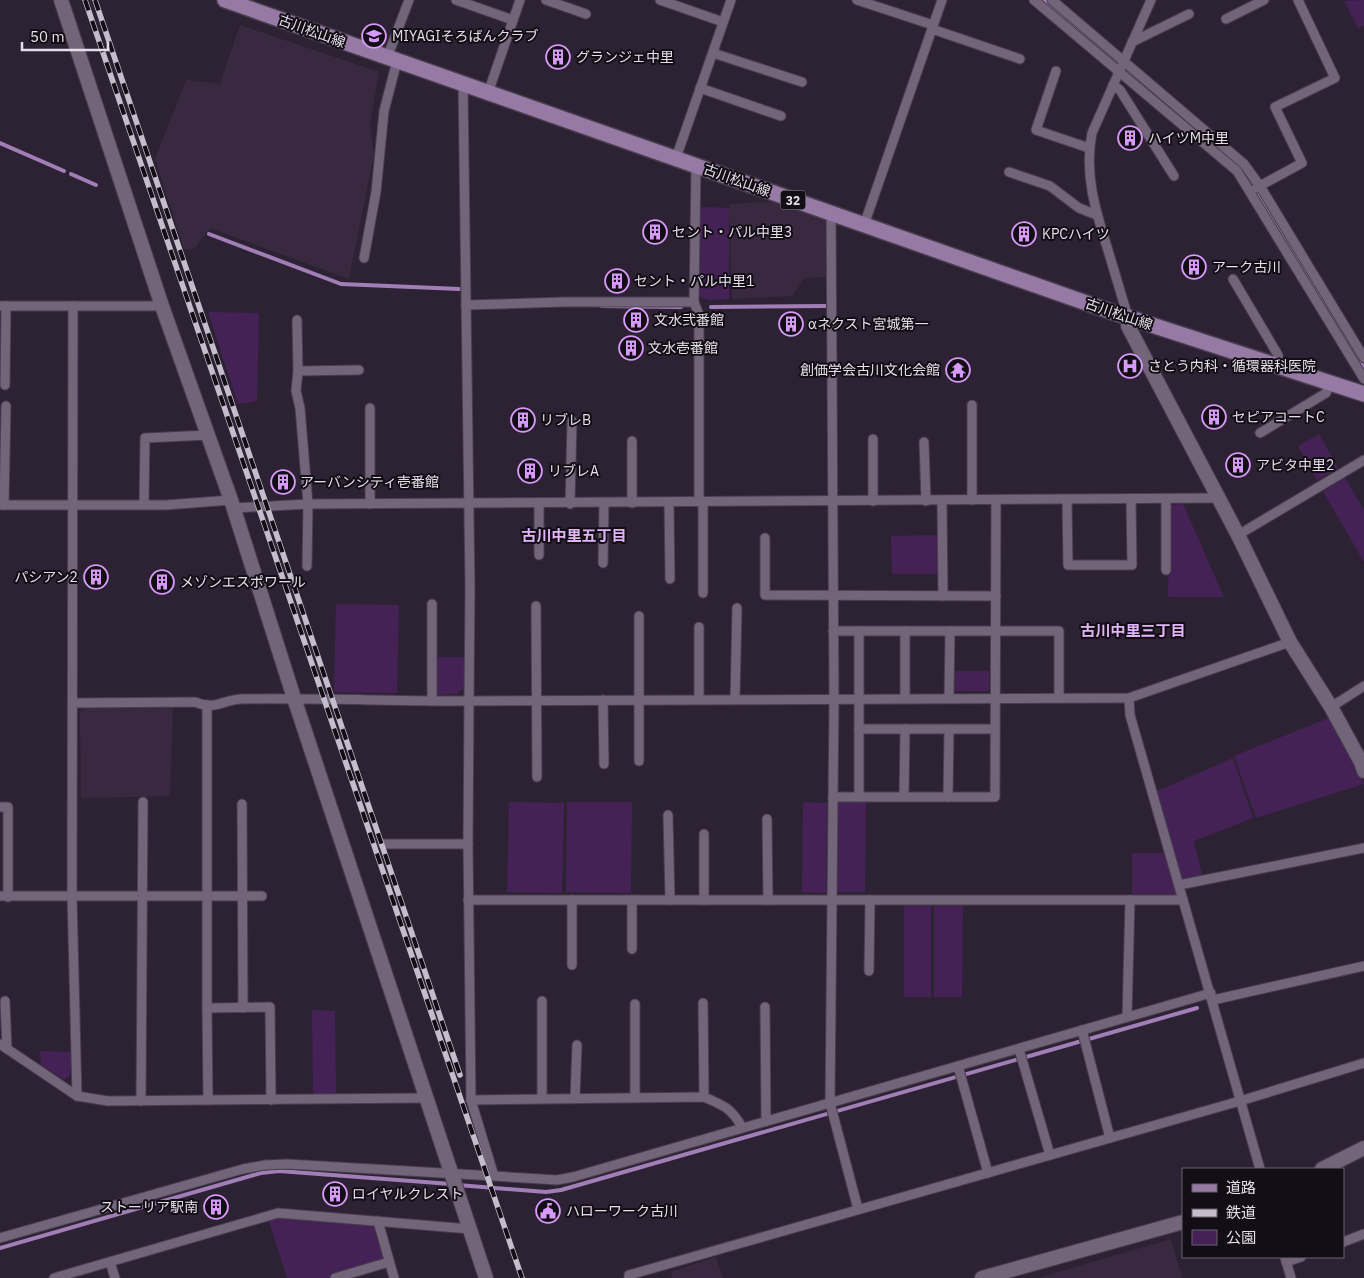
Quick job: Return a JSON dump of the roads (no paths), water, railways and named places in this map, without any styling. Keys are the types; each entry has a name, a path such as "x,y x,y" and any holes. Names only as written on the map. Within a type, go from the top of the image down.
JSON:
{"main road":[{"name":"古川松山線","path":"225,0 1128,317 1364,394"}],"street":[{"path":"61,0 162,306 233,504 294,698 486,1278"},
{"path":"364,258 376,192 384,111 392,59 409,0"},
{"path":"456,0 513,20"},
{"path":"488,93 520,0"},
{"path":"546,0 586,14"},
{"path":"660,0 723,22"},
{"path":"676,158 731,0"},
{"path":"857,0 1020,59"},
{"path":"864,225 942,0"},
{"path":"1034,0 1121,66"},
{"path":"1052,0 1121,66 1255,188 1364,358"},
{"path":"1151,0 1092,133 1089,148 1089,175 1097,215 1128,317 1128,326 1238,535 1290,642 1331,706 1364,771"},
{"path":"1226,19 1264,0"},
{"path":"1255,188 1302,163 1275,107 1335,78 1298,0"},
{"path":"1132,42 1189,14"},
{"path":"713,53 802,82"},
{"path":"1056,71 1036,130 1089,148"},
{"path":"463,84 470,587 468,900 471,1100 494,1176"},
{"path":"1113,85 1120,90 1174,176"},
{"path":"700,88 781,116"},
{"path":"696,166 694,302 699,315 703,593"},
{"path":"1009,172 1050,186 1078,208 1097,215"},
{"path":"1255,188 1364,379"},
{"path":"831,214 834,699 831,1109 858,1209"},
{"path":"1233,279 1278,355 1279,366"},
{"path":"466,305 694,302"},
{"path":"5,384 3,306 162,306"},
{"path":"73,306 72,896 77,1096"},
{"path":"297,320 298,371 296,391 300,408 308,504 307,566"},
{"path":"298,371 358,370"},
{"path":"1260,433 1326,393 1330,383"},
{"path":"972,405 972,500"},
{"path":"6,406 2,504 570,504 1218,498"},
{"path":"370,408 370,504"},
{"path":"570,504 572,421"},
{"path":"144,504 146,438 208,435"},
{"path":"873,439 873,501"},
{"path":"632,441 632,503"},
{"path":"924,442 926,501"},
{"path":"1238,535 1364,460"},
{"path":"1067,500 1068,565 1132,564 1131,499"},
{"path":"1166,499 1166,570"},
{"path":"942,500 943,596"},
{"path":"833,797 995,797 996,500"},
{"path":"603,563 604,503"},
{"path":"669,503 670,579"},
{"path":"539,504 539,555"},
{"path":"765,538 765,595 996,596"},
{"path":"432,604 432,701"},
{"path":"536,606 537,777"},
{"path":"735,699 737,608"},
{"path":"640,616 640,761"},
{"path":"698,700 699,627"},
{"path":"833,631 1059,631 1059,698"},
{"path":"859,631 859,798"},
{"path":"904,698 905,631"},
{"path":"949,698 950,631"},
{"path":"73,703 194,702 220,705 236,699 294,698 432,701 1128,698 1290,642"},
{"path":"1331,706 1364,686"},
{"path":"1128,698 1130,715 1260,1168"},
{"path":"603,700 604,764"},
{"path":"207,705 208,1100"},
{"path":"859,729 995,729"},
{"path":"904,797 905,729"},
{"path":"948,797 949,729"},
{"path":"141,1101 143,802"},
{"path":"242,804 243,1008"},
{"path":"0,807 8,807 4,896 262,896"},
{"path":"668,815 670,900"},
{"path":"767,819 768,900"},
{"path":"704,834 704,900"},
{"path":"383,844 468,844"},
{"path":"1179,886 1364,848"},
{"path":"468,900 1183,900"},
{"path":"572,900 572,964"},
{"path":"632,900 632,949"},
{"path":"869,971 870,900"},
{"path":"1127,1017 1130,900"},
{"path":"0,1238 265,1164 287,1164 454,1181 494,1176 557,1180 742,1127 831,1109 1084,1038 1127,1017 1212,997 1364,966"},
{"path":"5,1001 4,1046 77,1096 108,1101 426,1098"},
{"path":"542,1001 542,1098"},
{"path":"703,1003 704,1096"},
{"path":"635,1004 635,1096"},
{"path":"765,1006 766,1121"},
{"path":"207,1008 270,1007 271,1100"},
{"path":"1084,1038 1110,1138"},
{"path":"575,1098 577,1045"},
{"path":"1021,1056 1050,1155"},
{"path":"629,1278 628,1275 1240,1101 1364,1063"},
{"path":"960,1073 988,1173"},
{"path":"471,1100 704,1096 722,1105 734,1114 742,1127"},
{"path":"1324,1168 1364,1148"},
{"path":"54,1278 278,1213 470,1229"},
{"path":"378,1221 394,1278"},
{"path":"982,1278 1182,1222"},
{"path":"1344,1242 1364,1234"},
{"path":"1285,1260 1291,1278"},
{"path":"110,1262 114,1278"},
{"path":"335,1278 389,1262"}],"waterway":[{"path":"1044,0 1243,169 1364,368"},
{"path":"0,143 64,171"},
{"path":"71,174 96,185"},
{"path":"209,234 341,284 459,289"},
{"path":"601,306 681,307"},
{"path":"711,307 825,306"},
{"path":"458,1185 546,1192 561,1190 1197,1008"},
{"path":"0,1248 261,1173 279,1171 451,1184"}],"railway":[{"path":"85,0 522,1278"},
{"path":"95,0 460,1075"}],"place":[{"name":"MIYAGIそろばんクラブ","path":"374,36"},
{"name":"グランジェ中里","path":"558,57"},
{"name":"ハイツM中里","path":"1130,138"},
{"name":"セント・パル中里3","path":"655,232"},
{"name":"KPCハイツ","path":"1024,234"},
{"name":"アーク古川","path":"1194,267"},
{"name":"セント・パル中里1","path":"617,281"},
{"name":"文水弐番館","path":"636,320"},
{"name":"αネクスト宮城第一","path":"791,324"},
{"name":"文水壱番館","path":"631,348"},
{"name":"さとう内科・循環器科医院","path":"1130,366"},
{"name":"創価学会古川文化会館","path":"958,370"},
{"name":"セピアコートC","path":"1214,417"},
{"name":"リブレB","path":"523,420"},
{"name":"アビタ中里2","path":"1238,465"},
{"name":"リブレA","path":"530,471"},
{"name":"アーバンシティ壱番館","path":"283,482"},
{"name":"パシアン2","path":"96,577"},
{"name":"メゾンエスポワール","path":"162,582"},
{"name":"ロイヤルクレスト","path":"335,1194"},
{"name":"ストーリア駅南","path":"216,1207"},
{"name":"ハローワーク古川","path":"548,1211"}],"district":[{"name":"古川中里五丁目","path":"574,535"},
{"name":"古川中里三丁目","path":"1133,630"}]}
